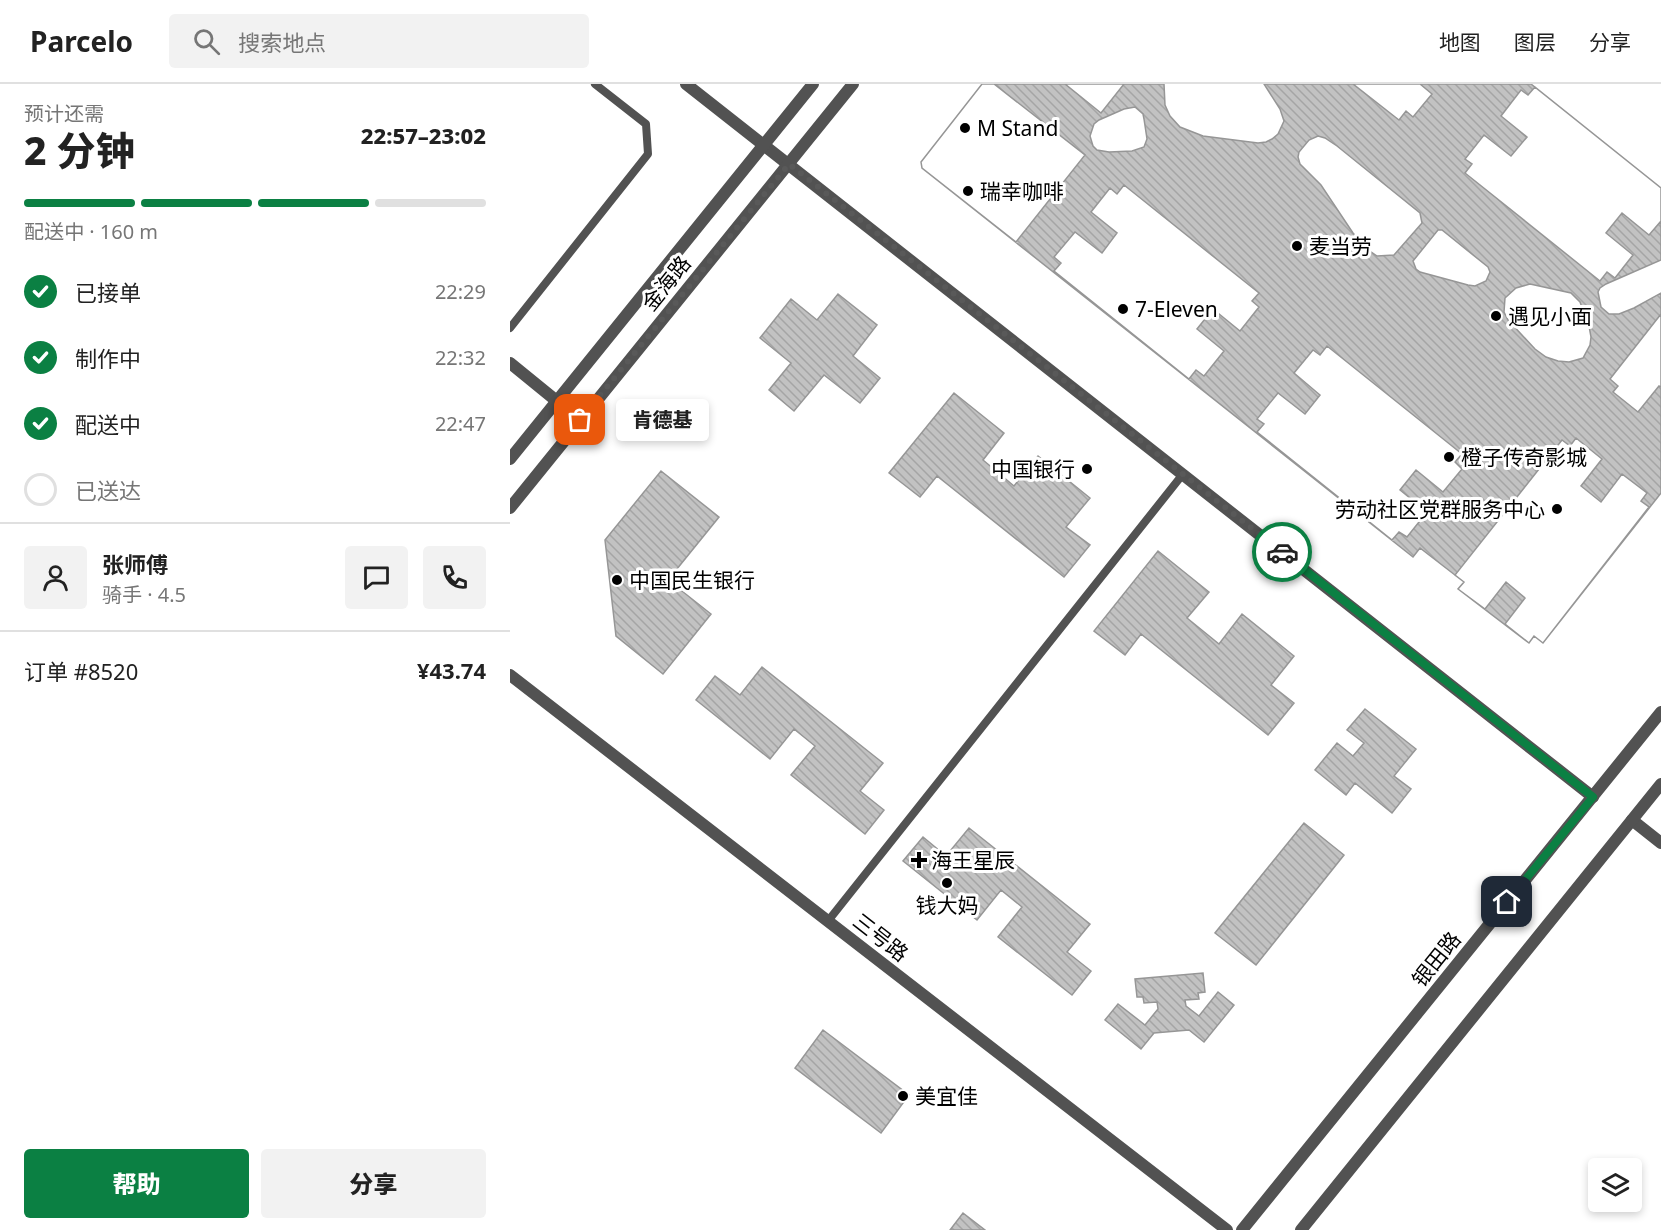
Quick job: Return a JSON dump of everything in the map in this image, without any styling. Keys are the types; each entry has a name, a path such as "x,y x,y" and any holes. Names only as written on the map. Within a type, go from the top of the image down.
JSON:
{"street":[{"path":"687,84 1593,797"},
{"name":"金海路","path":"510,459 813,84"},
{"name":"金海路","path":"510,508 853,84"},
{"path":"510,363 580,420"},
{"name":"三号路","path":"510,675 1227,1230"},
{"name":"银田路","path":"1242,1230 1661,712"},
{"path":"1301,1230 1661,784"},
{"path":"1632,820 1661,843"}],"lane":[{"path":"510,328 648,154 646,124 595,84"},
{"path":"828,921 1183,474"}],"building":[{"path":"982,84 1164,84 1165,105 1170,116 1180,127 1203,136 1258,143 1266,142 1278,134 1284,121 1280,109 1264,84 1531,84 1661,188 1661,260 1606,284 1598,292 1601,307 1609,314 1619,314 1634,308 1661,293 1661,493 1543,643 1534,636 1529,643 1458,589 1464,582 1420,548 1413,557 922,168 921,162","holes":["1135,107 1143,114 1147,139 1144,147 1132,151 1097,150 1090,136 1094,124 1124,109","1318,136 1325,138 1420,213 1422,223 1394,255 1377,256 1367,249 1353,233 1321,185 1300,164 1299,152 1309,140","1438,230 1442,230 1488,267 1490,272 1486,281 1475,286 1420,272 1413,261","1530,284 1571,293 1580,302 1591,337 1590,345 1583,358 1569,362 1558,361 1546,357 1535,349 1508,320 1504,312 1505,298 1516,288"]},
{"path":"982,84 994,84 1085,155 1016,242 922,168 921,162"},
{"path":"1065,84 1124,84 1101,113"},
{"path":"1353,84 1420,84 1432,94 1413,117 1406,111 1399,120"},
{"path":"1535,87 1661,188 1661,221 1649,235 1622,213 1606,233 1633,255 1615,278 1607,272 1600,281 1465,173 1472,164 1465,159 1484,135 1511,156 1527,137 1501,116 1521,90 1528,95"},
{"path":"1124,185 1259,293 1252,301 1259,307 1240,331 1213,309 1197,329 1224,351 1204,376 1196,370 1189,379 1054,271 1061,263 1054,257 1075,232 1102,253 1117,233 1091,212 1110,188 1117,194"},
{"path":"838,294 877,325 853,356 880,378 860,403 824,375 794,411 769,390 791,363 760,338 791,299 817,320"},
{"path":"1661,314 1661,387 1659,386 1638,412 1613,392 1618,386 1610,379"},
{"path":"1327,346 1462,454 1455,462 1462,469 1443,492 1416,470 1400,490 1427,512 1407,537 1399,532 1392,540 1257,432 1264,424 1257,419 1278,393 1305,414 1320,395 1294,373 1313,350 1320,355"},
{"path":"954,393 1004,433 983,460 1014,486 1038,456 1090,498 1066,527 1090,545 1064,577 937,476 920,497 889,473"},
{"path":"1576,438 1602,459 1581,486 1601,502 1622,474 1647,493 1641,501 1649,507 1543,643 1534,636 1529,643 1505,624 1525,598 1506,582 1485,609 1458,589 1464,582 1455,575 1562,440 1570,446"},
{"path":"661,471 719,517 668,580 711,614 663,674 616,636 605,540"},
{"path":"1158,551 1209,592 1187,618 1219,644 1242,614 1294,656 1271,685 1294,703 1268,735 1141,634 1125,655 1094,631"},
{"path":"762,667 883,763 860,791 884,810 865,834 791,775 815,746 794,729 770,759 696,700 715,676 740,695"},
{"path":"1365,709 1416,749 1394,776 1411,789 1392,813 1355,783 1346,795 1315,770 1337,743 1353,756 1364,743 1347,730"},
{"path":"1304,823 1344,855 1256,965 1215,933"},
{"path":"969,828 1090,924 1067,952 1091,971 1072,995 998,937 1022,907 1001,890 977,920 903,861 923,837 946,856"},
{"path":"1203,973 1205,992 1198,993 1199,999 1185,1000 1186,1006 1199,1016 1218,992 1234,1005 1204,1042 1189,1030 1154,1033 1141,1049 1105,1020 1118,1004 1145,1025 1158,1009 1157,1002 1144,1003 1143,997 1137,997 1135,979"},
{"path":"823,1030 909,1095 881,1133 795,1068"},
{"path":"963,1213 985,1230 950,1230"}],"way so far":[{"path":"580,420 789,164 1282,552"}],"place":[{"name":"M Stand","path":"965,128"},
{"name":"瑞幸咖啡","path":"968,191"},
{"name":"麦当劳","path":"1297,246"},
{"name":"7-Eleven","path":"1123,309"},
{"name":"遇见小面","path":"1496,316"},
{"name":"肯德基","path":"580,420"},
{"name":"橙子传奇影城","path":"1449,457"},
{"name":"中国银行","path":"1087,469"},
{"name":"劳动社区党群服务中心","path":"1557,509"},
{"name":"中国民生银行","path":"617,580"},
{"name":"海王星辰","path":"919,860"},
{"name":"钱大妈","path":"947,883"},
{"name":"美宜佳","path":"903,1096"}],"route":[{"path":"1282,552 1593,797 1507,902"}]}
